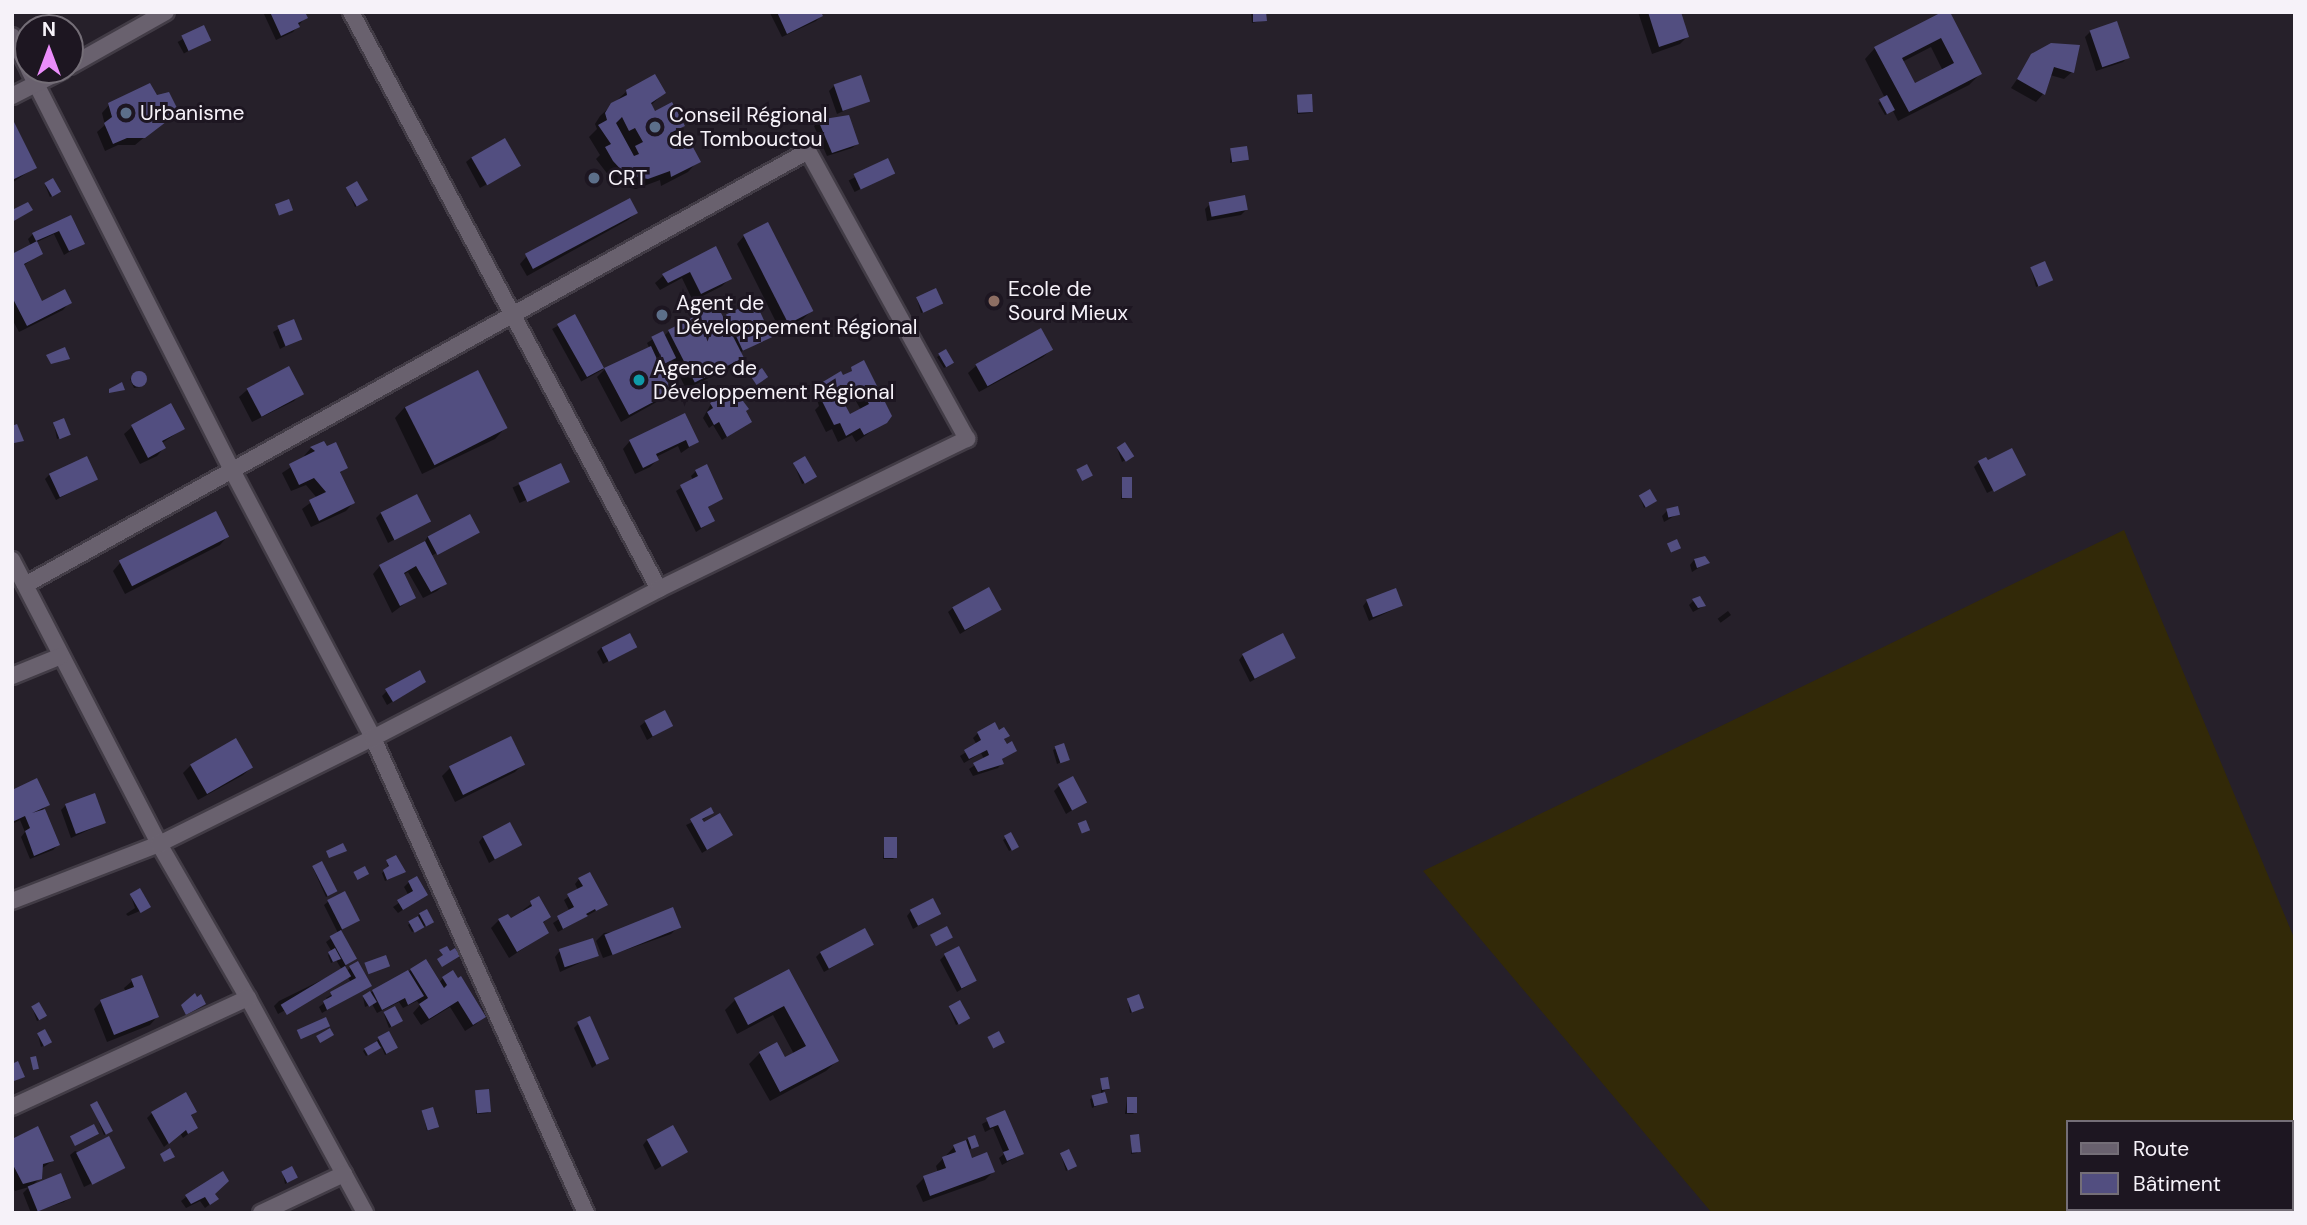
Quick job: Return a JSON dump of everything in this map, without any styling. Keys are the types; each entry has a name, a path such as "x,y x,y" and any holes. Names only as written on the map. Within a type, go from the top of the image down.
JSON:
{"street":[{"path":"84,58 166,12"},
{"path":"351,12 659,589"},
{"path":"36,84 233,472 373,738 586,1213"},
{"path":"13,898 159,844 373,738 659,589 967,439 808,151 25,585"},
{"path":"12,560 159,844 248,998 365,1213"},
{"path":"12,676 61,656"},
{"path":"12,1107 248,998"},
{"path":"261,1213 344,1174"}],"sand":[{"path":"2124,530 2295,940 2295,1213 1712,1213 1423,871"}],"building":[{"path":"270,12 305,12 308,18 298,23 300,27 281,36"},
{"path":"777,12 821,12 823,16 787,34"},
{"path":"1253,12 1266,12 1267,21 1253,22"},
{"path":"1648,12 1681,12 1689,37 1659,47"},
{"path":"1942,12 1950,12 1982,74 1909,112 1874,47","holes":["1941,38 1954,63 1915,83 1902,58"]},
{"path":"2117,21 2130,58 2102,67 2090,30"},
{"path":"204,25 211,40 189,51 181,36"},
{"path":"2051,43 2080,45 2074,73 2054,67 2045,95 2017,79 2031,54"},
{"name":"Conseil Régional de Tombouctou","path":"655,74 666,93 651,103 655,111 672,102 685,126 670,133 676,144 688,138 701,162 671,177 670,171 648,179 626,175 605,147 611,144 598,125 607,120 605,113 611,103 627,95 626,90","holes":["622,117 629,131 635,128 643,142 635,146 639,154 634,156 616,123"]},
{"path":"861,75 870,101 843,111 834,84"},
{"path":"150,83 157,95 169,92 179,112 145,138 127,138 113,144 104,123 112,117 108,103"},
{"path":"1312,94 1313,112 1298,113 1297,95"},
{"path":"1887,95 1895,110 1887,114 1879,99"},
{"path":"849,115 859,144 832,153 818,120"},
{"path":"12,118 37,168 12,180"},
{"path":"505,138 521,166 487,185 471,158"},
{"path":"1247,146 1249,160 1232,162 1230,148"},
{"path":"888,158 895,173 861,189 854,174"},
{"path":"53,178 61,192 52,197 44,183"},
{"path":"357,181 368,200 357,207 346,188"},
{"path":"1245,195 1248,210 1212,217 1209,202"},
{"path":"630,198 638,213 533,269 525,254"},
{"path":"289,199 293,210 279,215 275,204"},
{"path":"28,202 33,210 12,222 12,210"},
{"path":"71,215 85,244 69,251 59,231 36,241 32,233"},
{"path":"768,222 813,311 788,324 743,235"},
{"path":"37,241 43,254 24,264 42,301 65,289 72,303 27,326 12,297 12,254"},
{"path":"716,246 732,279 701,294 690,272 668,283 662,274"},
{"path":"2045,261 2053,280 2038,287 2030,267"},
{"path":"936,288 943,303 923,313 916,297"},
{"path":"755,301 772,337 743,351 726,315"},
{"path":"717,305 744,358 695,383 668,330"},
{"path":"575,314 604,368 587,377 557,324"},
{"path":"294,319 302,339 286,346 277,326"},
{"path":"1041,328 1053,350 988,386 975,364"},
{"path":"663,331 676,358 664,364 651,337"},
{"name":"Agence de Développement Régional","path":"651,346 672,392 629,415 604,368"},
{"path":"65,347 70,359 51,364 46,355"},
{"path":"946,349 954,363 946,367 938,354"},
{"path":"864,360 892,416 887,423 864,435 860,428 846,436 840,423 834,425 822,401 827,398 821,383 841,371 843,375 852,371 851,367","holes":["861,389 869,404 850,414 842,399"]},
{"path":"289,366 304,394 262,417 247,389"},
{"path":"762,368 768,377 757,385 750,376"},
{"path":"478,370 508,428 434,465 405,407"},
{"path":"139,371 147,379 139,387 131,379"},
{"path":"122,382 125,390 109,393 109,389"},
{"path":"734,389 749,409 746,411 752,422 727,437 719,422 714,425 707,412 713,408 710,403"},
{"path":"171,403 185,429 162,441 166,448 148,458 131,425"},
{"path":"685,413 699,442 689,447 686,440 656,454 659,460 643,468 629,440"},
{"path":"64,418 71,435 60,439 53,422"},
{"path":"17,424 24,441 14,443 12,426"},
{"path":"324,441 327,446 336,442 348,468 340,472 355,503 319,521 309,500 326,492 314,478 299,485 289,464 315,451 310,447"},
{"path":"1125,442 1134,456 1126,462 1117,447"},
{"path":"2012,448 2026,475 1994,492 1978,461 1986,457 1988,460"},
{"path":"87,456 98,480 60,497 49,474"},
{"path":"805,456 817,477 805,484 793,463"},
{"path":"561,463 570,482 527,502 518,483"},
{"path":"707,464 723,499 708,507 715,521 701,528 680,485 698,476 695,470"},
{"path":"1087,464 1093,476 1082,481 1076,469"},
{"path":"1122,477 1132,477 1132,498 1122,498"},
{"path":"1650,489 1657,501 1646,508 1639,496"},
{"path":"417,494 431,522 395,540 380,513"},
{"path":"1678,506 1680,515 1668,517 1666,509"},
{"path":"216,511 229,537 132,586 119,560"},
{"path":"470,514 480,533 437,555 428,537"},
{"path":"1677,539 1681,548 1671,553 1667,543"},
{"path":"425,541 447,584 431,592 416,566 404,573 416,598 400,606 379,565"},
{"path":"1705,556 1710,563 1697,568 1694,559"},
{"path":"989,587 1002,610 965,630 952,607"},
{"path":"1396,588 1403,606 1373,617 1366,599"},
{"path":"1700,596 1706,606 1698,608 1692,599"},
{"path":"630,633 637,647 609,662 601,648"},
{"path":"1283,633 1296,658 1255,679 1242,654"},
{"path":"420,670 426,682 393,702 385,689"},
{"path":"665,710 673,726 653,736 645,720"},
{"path":"995,722 999,730 1004,727 1010,736 1004,739 1007,744 1012,741 1017,751 1002,759 1004,764 978,772 973,763 989,755 987,750 969,759 964,750 981,740 977,732"},
{"path":"511,736 525,765 463,795 449,766"},
{"path":"236,738 253,767 207,794 190,764"},
{"path":"1064,743 1070,760 1060,763 1055,746"},
{"path":"1073,776 1087,802 1072,810 1058,784"},
{"path":"37,778 50,805 32,813 45,809 60,845 34,856 25,831 30,828 25,816 12,822 12,790"},
{"path":"95,793 106,823 76,834 65,804"},
{"path":"711,807 714,813 702,819 704,822 720,813 733,835 707,850 690,819"},
{"path":"1086,820 1090,830 1082,834 1078,823"},
{"path":"510,822 522,845 495,860 483,837"},
{"path":"1011,832 1019,847 1012,851 1004,836"},
{"path":"884,837 897,837 897,858 884,858"},
{"path":"343,843 347,851 329,858 326,851"},
{"path":"396,855 406,872 387,880 383,870 389,866 386,860"},
{"path":"322,861 337,891 328,896 312,866"},
{"path":"365,866 369,874 358,880 353,872"},
{"path":"590,872 608,905 596,911 595,909 586,914 588,916 563,929 557,916 574,907 567,894 583,886 578,878"},
{"path":"417,876 428,895 403,910 397,900 413,891 408,881"},
{"path":"140,888 151,907 141,913 130,894"},
{"path":"345,891 360,920 342,929 327,900"},
{"path":"539,896 551,917 543,922 549,933 517,952 498,919 508,914 511,918 532,906 530,901"},
{"path":"933,898 941,914 918,926 910,910"},
{"path":"673,907 681,927 613,955 604,935"},
{"path":"427,909 434,922 426,926 419,913"},
{"path":"418,916 424,927 415,933 408,921"},
{"path":"947,926 953,938 936,946 930,935"},
{"path":"865,928 874,945 829,969 820,952"},
{"path":"341,930 357,959 346,965 330,936"},
{"path":"593,938 599,956 565,967 559,949"},
{"path":"447,946 450,951 455,948 460,956 442,967 437,959 443,955 439,950"},
{"path":"959,946 977,981 962,988 944,954"},
{"path":"335,948 341,959 333,962 328,952"},
{"path":"386,955 390,966 368,974 364,963"},
{"path":"426,959 444,988 447,985 442,977 453,970 458,978 461,976 486,1017 473,1025 458,1001 429,1019 419,1004 428,998 410,969"},
{"path":"358,961 372,986 327,1010 323,1001 332,996 330,992 356,978 349,966"},
{"path":"345,966 351,976 287,1015 281,1005"},
{"path":"789,969 839,1061 780,1092 759,1052 777,1042 785,1057 806,1046 784,1006 748,1025 734,998"},
{"path":"408,970 424,996 408,1005 405,998 382,1010 372,990"},
{"path":"142,975 159,1017 114,1035 100,1000 134,987 131,979"},
{"path":"370,991 377,1002 369,1007 362,996"},
{"path":"195,993 197,997 201,994 206,1004 186,1015 181,1005"},
{"path":"1139,994 1144,1008 1132,1013 1127,998"},
{"path":"960,1000 970,1018 959,1025 949,1006"},
{"path":"39,1002 47,1016 39,1020 31,1006"},
{"path":"395,1006 403,1021 392,1027 384,1012"},
{"path":"590,1016 609,1059 596,1065 577,1022"},
{"path":"326,1017 330,1026 301,1039 297,1030"},
{"path":"330,1028 334,1035 320,1043 316,1036"},
{"path":"45,1029 52,1042 44,1046 37,1033"},
{"path":"389,1031 398,1048 386,1054 378,1037"},
{"path":"999,1031 1005,1043 993,1048 987,1037"},
{"path":"377,1041 381,1048 368,1055 364,1048"},
{"path":"36,1056 39,1069 33,1070 30,1057"},
{"path":"18,1061 25,1077 14,1081 12,1064"},
{"path":"1108,1077 1110,1089 1102,1090 1100,1078"},
{"path":"489,1089 491,1112 477,1113 475,1090"},
{"path":"186,1092 197,1112 191,1115 198,1128 188,1134 186,1130 169,1144 151,1112"},
{"path":"1105,1092 1108,1103 1094,1106 1091,1096"},
{"path":"1127,1097 1137,1097 1137,1113 1127,1113"},
{"path":"97,1101 113,1131 106,1135 90,1105"},
{"path":"433,1107 439,1127 428,1131 422,1111"},
{"path":"1005,1110 1024,1154 1007,1161 1003,1152 1009,1150 998,1125 990,1128 986,1118"},
{"path":"94,1124 99,1134 75,1146 70,1136"},
{"path":"673,1125 688,1152 662,1167 647,1140"},
{"path":"38,1126 54,1161 43,1164 42,1179 23,1184 12,1163 12,1139"},
{"path":"1139,1134 1141,1152 1132,1153 1130,1135"},
{"path":"975,1135 979,1146 972,1149 967,1138"},
{"path":"109,1136 125,1168 92,1185 76,1153"},
{"path":"966,1140 972,1158 987,1152 995,1172 930,1196 923,1176 946,1168 942,1157 956,1152 953,1145"},
{"path":"170,1148 175,1157 164,1162 160,1154"},
{"path":"1069,1149 1077,1166 1068,1170 1060,1153"},
{"path":"292,1166 298,1178 287,1183 281,1171"},
{"path":"223,1171 229,1181 215,1194 219,1199 210,1205 205,1197 191,1204 185,1195"},
{"path":"61,1173 71,1198 38,1212 28,1186"}],"place":[{"name":"Urbanisme","path":"126,113"},
{"name":"Conseil Régional de Tombouctou","path":"655,127"},
{"name":"CRT","path":"594,178"},
{"name":"Ecole de Sourd Mieux","path":"994,301"},
{"name":"Agent de Développement Régional","path":"662,315"},
{"name":"Agence de Développement Régional","path":"639,380"}]}
